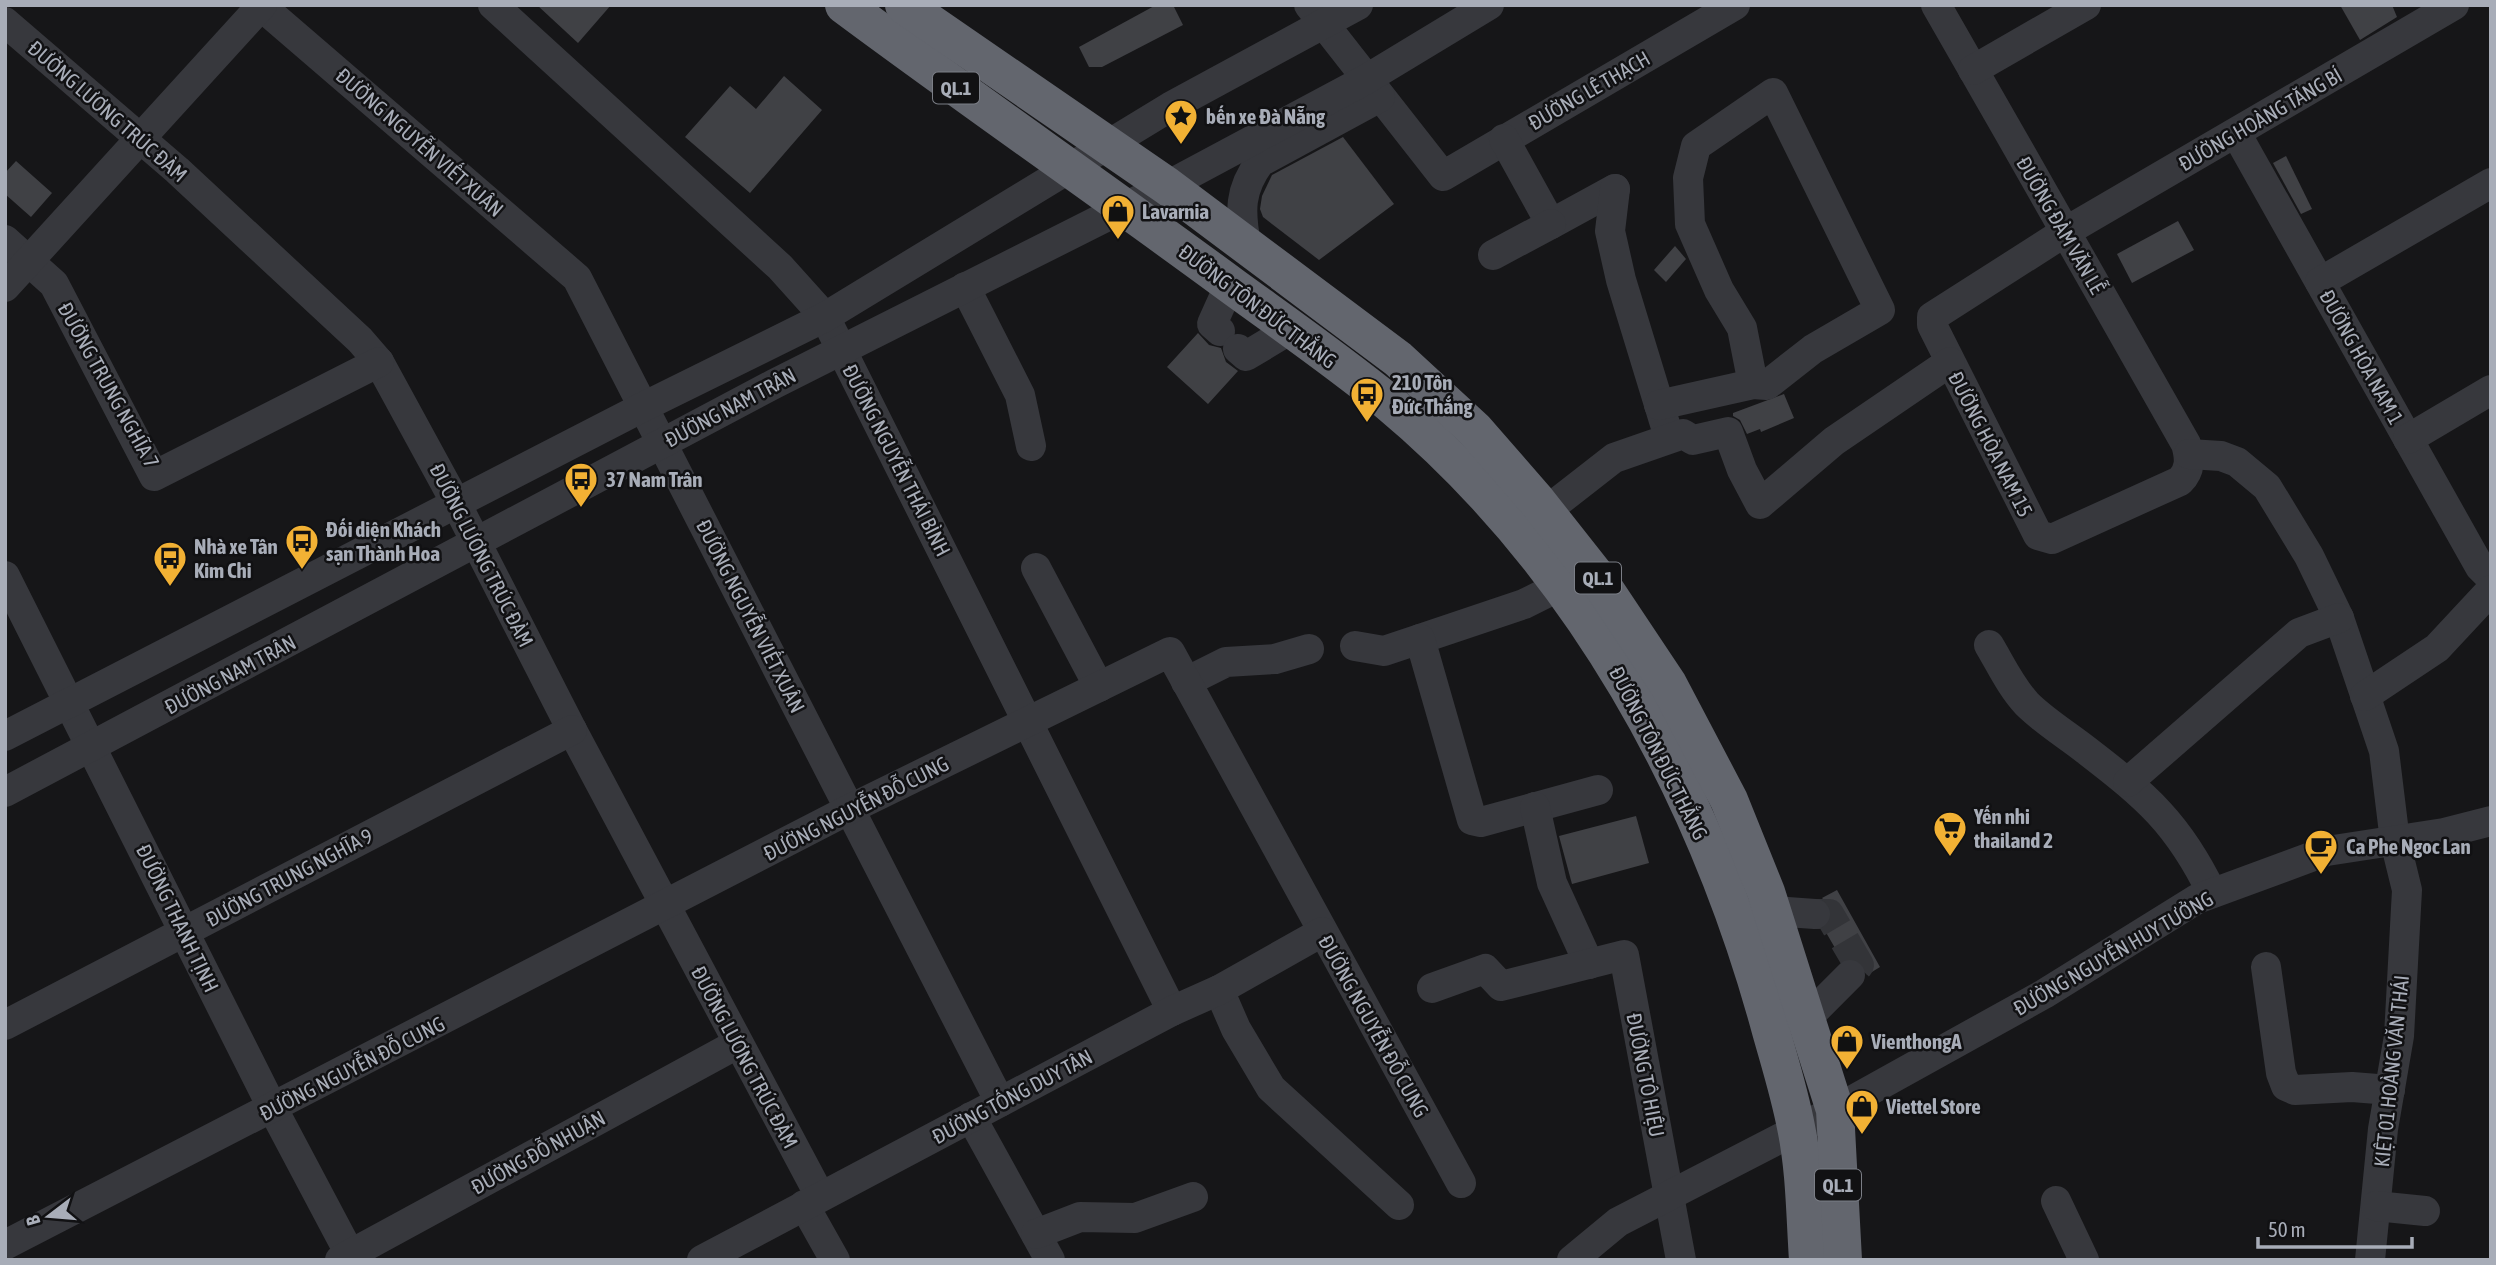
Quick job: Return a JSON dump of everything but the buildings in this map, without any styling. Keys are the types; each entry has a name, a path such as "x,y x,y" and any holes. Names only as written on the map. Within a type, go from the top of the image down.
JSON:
{"highway":[{"name":"ĐƯỜNG TÔN ĐỨC THẮNG","path":"844,5 1230,284 1388,403 1451,462 1562,585 1637,699 1694,817 1741,932 1797,1130 1808,1260"},
{"name":"ĐƯỜNG TÔN ĐỨC THẮNG","path":"904,5 1167,186 1398,359 1475,430 1546,511 1636,633 1668,684 1729,800 1773,911 1835,1110 1843,1260"},
{"path":"1694,817 1729,800"}],"street":[{"name":"ĐƯỜNG NGUYỄN THÁI BÌNH","path":"493,5 780,267 825,317 1029,720 1172,1011"},
{"path":"1108,145 1315,15 1358,5"},
{"name":"ĐƯỜNG LÊ THẠCH","path":"1373,88 1443,176 1735,5"},
{"name":"ĐƯỜNG ĐÀM VĂN LỄ","path":"1936,5 2187,449"},
{"path":"1973,70 2086,5"},
{"name":"ĐƯỜNG HOÀNG TĂNG BÍ","path":"2065,232 2454,5"},
{"path":"5,287 261,6"},
{"name":"ĐƯỜNG NGUYỄN VIẾT XUÂN","path":"261,6 577,278 1000,1102"},
{"path":"1246,244 1240,212 1241,197 1259,162 1373,88 1476,8"},
{"path":"1315,15 1373,88"},
{"name":"ĐƯỜNG LƯƠNG TRÚC ĐÀM","path":"5,22 141,138 360,340 379,362 457,505 737,1044 812,1201 835,1260"},
{"path":"1167,186 1373,88"},
{"path":"1659,405 1753,384 1767,385 1813,349 1881,310 1773,93 1696,146 1688,178 1690,224 1719,290 1742,328 1753,384"},
{"name":"ĐƯỜNG HÒA NAM 1","path":"2236,133 2480,567 2491,578"},
{"path":"1504,139 1551,224"},
{"name":"ĐƯỜNG NAM TRÂN","path":"5,736 645,406 825,317 1108,145"},
{"path":"2320,282 2491,183"},
{"name":"ĐƯỜNG NAM TRÂN","path":"5,792 841,349 1167,186"},
{"path":"1493,255 1615,189 1610,231 1620,279 1669,438"},
{"name":"ĐƯỜNG HÒA NAM 15","path":"2065,232 1932,317 1931,326 2038,536 2052,539 2180,481 2189,468 2187,449"},
{"name":"ĐƯỜNG TRUNG NGHĨA 7","path":"5,240 54,284 154,476 379,362"},
{"path":"1230,284 1212,324 1246,356 1291,329"},
{"path":"965,287 1020,395 1031,446"},
{"path":"1546,511 1614,458 1683,434 1693,440 1728,432 1742,470 1760,503 1834,441 1950,362"},
{"path":"2408,439 2491,390"},
{"path":"2187,449 2237,462 2267,487 2309,556 2339,618 2384,751 2395,841"},
{"path":"1036,568 1099,687"},
{"name":"ĐƯỜNG THANH TỊNH","path":"5,576 94,747 348,1258"},
{"path":"1355,646 1384,651 1524,604 1562,585"},
{"path":"2365,696 2437,648 2491,590"},
{"path":"2128,782 2299,633 2339,618"},
{"path":"1420,639 1470,817 1481,822 1598,790"},
{"path":"1989,645 2009,681 2027,704 2128,782 2183,838 2212,893"},
{"path":"1186,682 1226,662 1275,659 1309,649"},
{"name":"ĐƯỜNG NGUYỄN ĐỖ CUNG","path":"5,1245 850,809 1170,652 1461,1183"},
{"name":"ĐƯỜNG TRUNG NGHĨA 9","path":"5,1025 572,730"},
{"path":"1432,988 1485,970 1501,986 1588,964 1552,883 1535,807"},
{"name":"ĐƯỜNG NGUYỄN HUY TƯỞNG","path":"1797,1130 2044,994 2197,899 2327,851 2395,841 2491,821"},
{"name":"KIỆT 01 HOÀNG VĂN THÁI","path":"2370,1260 2399,1035 2407,890 2395,841"},
{"path":"1773,911 1815,914"},
{"name":"ĐƯỜNG TỐNG DUY TÂN","path":"702,1260 1172,1011 1219,990 1322,932"},
{"name":"ĐƯỜNG TÔ HIỆU","path":"1588,964 1624,955 1681,1260"},
{"path":"2266,967 2281,1073 2286,1086 2295,1090 2352,1087 2390,1090"},
{"path":"1807,1018 1850,975"},
{"path":"1219,990 1236,1029 1276,1095 1399,1205"},
{"name":"ĐƯỜNG ĐỖ NHUẬN","path":"348,1258 737,1044"},
{"path":"971,1117 1050,1260"},
{"path":"1572,1260 1618,1222 1797,1130"},
{"path":"1036,1234 1080,1217 1135,1218 1193,1197"},
{"path":"2056,1201 2084,1260"},
{"path":"2376,1206 2425,1210"}],"tunnel":[{"path":"1815,914 1829,914 1859,965 1850,975"}],"place":[{"name":"bến xe Đà Nẵng","path":"1181,146"},
{"name":"Lavarnia","path":"1118,241"},
{"name":"210 Tôn Đức Thắng","path":"1367,424"},
{"name":"37 Nam Trân","path":"581,509"},
{"name":"Đối diện Khách sạn Thành Hoa","path":"302,571"},
{"name":"Nhà xe Tân Kim Chi","path":"170,588"},
{"name":"Yến nhi thailand 2","path":"1950,858"},
{"name":"Ca Phe Ngoc Lan","path":"2321,876"},
{"name":"VienthongA","path":"1847,1071"},
{"name":"Viettel Store","path":"1862,1136"}]}
